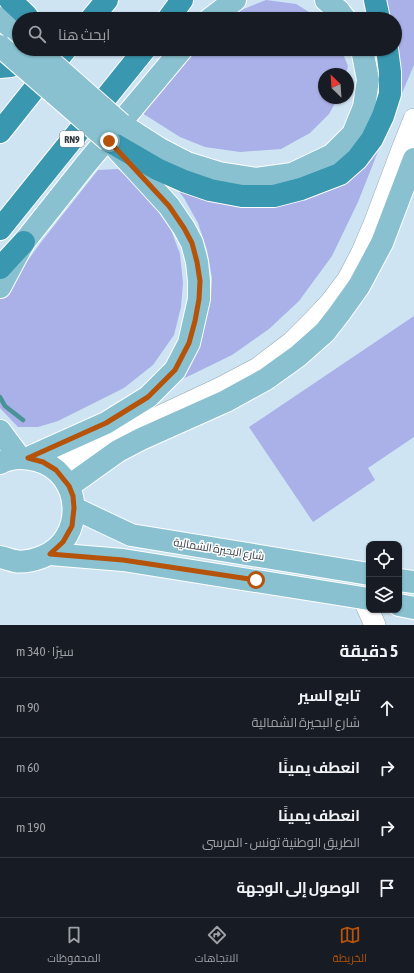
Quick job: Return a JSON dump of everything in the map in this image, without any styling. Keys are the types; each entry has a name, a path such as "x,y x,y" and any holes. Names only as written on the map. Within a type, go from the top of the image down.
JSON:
{"highway":[{"path":"10,0 23,12"},
{"path":"97,12 107,0"},
{"path":"173,12 182,0"},
{"path":"375,0 378,12"},
{"path":"0,67 11,66 25,56"},
{"path":"0,132 60,56"},
{"name":"RN9","path":"0,229 139,56"},
{"path":"109,141 157,169 184,181 210,190 242,196 274,196 301,189 336,164 357,159 372,140 383,116 390,94 390,72 388,56"},
{"path":"0,268 24,242"}],"main road":[{"path":"219,12 235,0"},
{"path":"326,0 340,12"},
{"path":"0,18 12,28"},
{"path":"0,46 109,141 169,206 192,243 200,281 199,299 189,343 175,370 148,397 106,423 16,460"},
{"path":"44,56 121,124 160,149 187,162 219,173 256,178 292,174 336,164 353,134 364,107 368,80 363,56"},
{"path":"0,287 24,242 86,164 176,56"},
{"path":"62,478 141,439 226,401 266,379 298,356 325,332 359,286 382,243 414,159"},
{"path":"0,431 16,460"},
{"path":"5,561 33,560 50,554 63,542 72,526 74,508 73,496 62,478 43,462 16,460"},
{"name":"شارع البحيرة الشمالية","path":"74,508 131,535 366,574"},
{"path":"50,554 123,560 366,599"},
{"path":"402,580 414,582"},
{"path":"402,606 414,608"}],"street":[{"path":"62,478 86,453 258,368 292,342 312,322 330,303 348,279 362,252 414,119"},
{"path":"371,613 375,625"}],"shaded area":[{"path":"266,0 296,4 309,12 236,12"},
{"path":"382,0 414,0 414,65 358,202 332,256 299,301 269,329 232,355 162,388 194,352 202,337 211,297 212,278 207,250 198,223 184,198 167,177 204,193 370,146 393,56 402,56 402,12 385,12"},
{"path":"188,56 344,56 348,66 348,68 318,68 318,104 335,104 329,114 310,133 281,149 240,152 205,147 180,137 142,113"},
{"path":"118,169 147,195 171,230 180,254 183,283 181,307 174,335 153,365 124,388 58,421 38,427 18,427 0,408 0,292 17,275 98,170"},
{"path":"414,316 414,437 368,468 375,480 313,522 249,427"}],"waterway":[{"path":"0,397 5,406 23,420"}],"route":[{"path":"109,141 169,206 184,228 192,243 197,262 200,281 199,299 189,343 175,370 148,397 106,423 28,458 43,462 56,470 69,486 73,496 74,508 72,526 63,542 50,554 123,560 256,580"}]}
